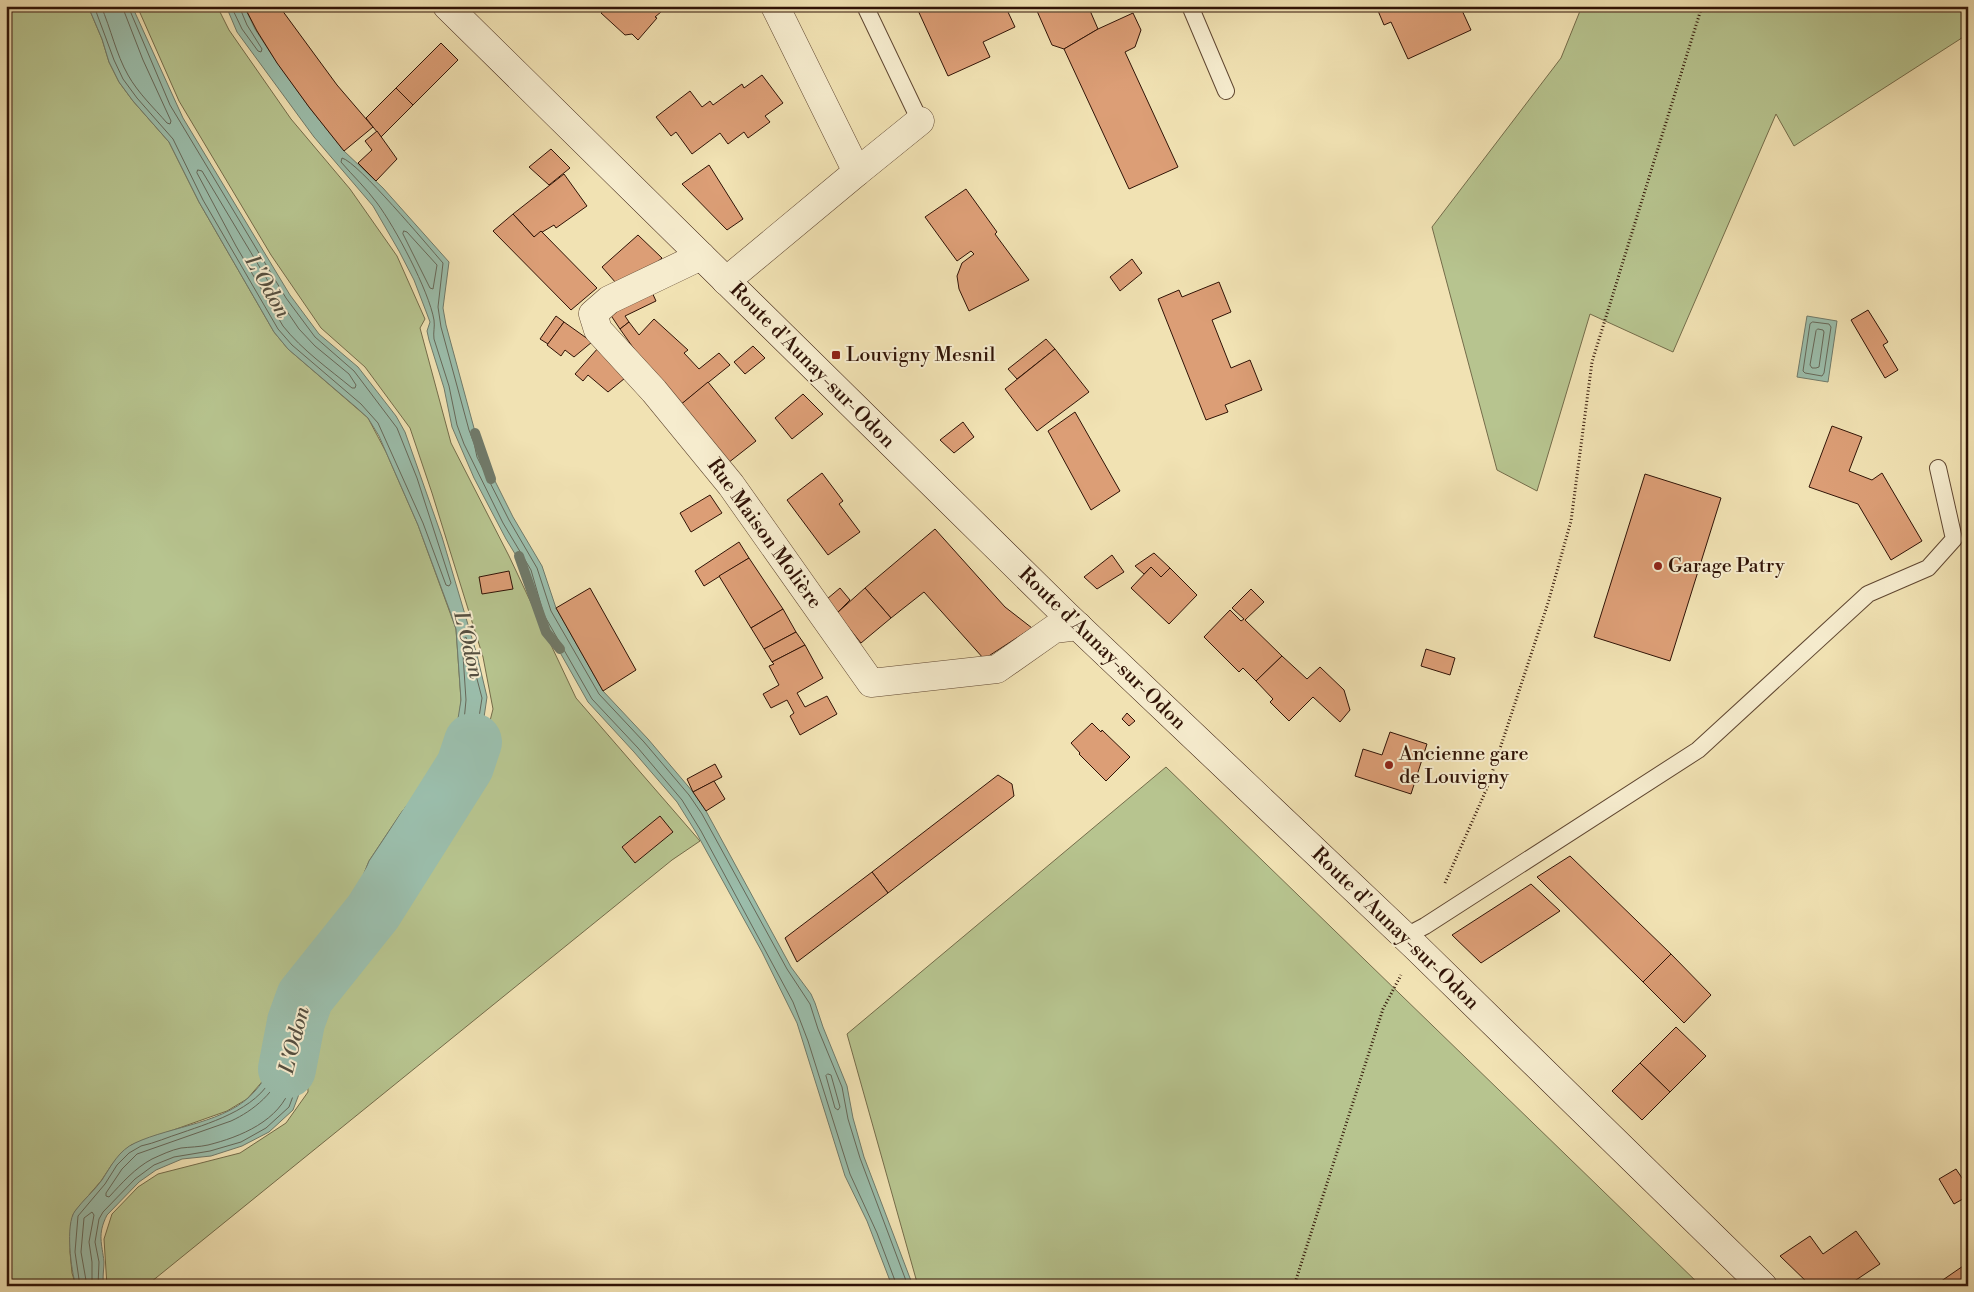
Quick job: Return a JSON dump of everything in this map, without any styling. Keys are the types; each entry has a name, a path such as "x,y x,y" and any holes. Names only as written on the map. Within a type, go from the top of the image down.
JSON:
{"street":[{"name":"Route d'Aunay-sur-Odon","path":"447,6 1078,626 1415,931 1763,1286"},
{"path":"775,6 857,172"},
{"path":"726,282 920,121"},
{"name":"Rue Maison Molière","path":"701,256 608,300 593,314 598,330 654,391 731,485 871,683 998,669 1054,629 1078,626"}],"lane":[{"path":"865,6 920,121"},
{"path":"1190,6 1226,91"},
{"path":"1415,931 1698,750 1868,594 1928,568 1954,539 1938,468"}],"path":[{"path":"1415,931 1487,788 1548,604 1571,521 1592,362 1702,6"},
{"path":"1294,1286 1384,1009 1401,974"}],"green space":[{"path":"6,6 88,6 102,39 109,62 119,82 169,142 199,202 274,332 288,349 368,418 386,452 418,525 456,629 461,700 459,720 454,738 440,763 401,813 369,861 348,906 291,976 274,1001 272,1064 261,1083 247,1099 227,1111 131,1145 113,1163 73,1215 70,1252 72,1273 76,1286 6,1286"},
{"path":"137,6 217,6 229,30 291,119 350,189 397,256 425,319 420,328 451,443 509,556 576,698 700,841 672,860 146,1286 107,1286 104,1239 112,1214 138,1187 158,1174 240,1153 286,1123 308,1092 305,1022 310,1001 347,956 373,933 399,897 409,869 459,793 477,772 493,709 483,657 410,428 365,367 321,328 271,255 179,101"},
{"path":"1582,6 1968,6 1968,34 1794,146 1776,114 1673,352 1590,314 1537,491 1497,470 1432,227 1561,58"},
{"path":"1166,767 1701,1286 918,1286 847,1034"}],"water":[{"path":"88,6 132,6 183,118 290,295 319,334 358,367 396,416 405,432 442,537 477,655 487,697 482,731 472,768 433,815 407,865 397,892 371,928 328,965 313,982 302,1005 300,1015 305,1068 304,1081 293,1110 269,1132 242,1146 211,1156 182,1159 156,1170 139,1182 107,1215 104,1222 101,1239 104,1262 104,1286 76,1286 72,1270 70,1236 70,1226 75,1211 99,1184 116,1159 129,1146 149,1137 198,1123 230,1110 244,1102 262,1082 272,1059 272,1006 274,1001 306,953 348,906 369,861 401,813 440,763 456,731 461,700 456,629 418,525 379,436 368,418 288,349 274,332 199,202 169,142 119,82 109,62 102,39"},
{"path":"226,6 244,6 255,29 272,55 309,107 344,151 383,188 449,262 443,308 482,455 513,517 542,566 556,608 603,691 648,739 693,792 706,811 791,967 811,994 847,1086 853,1118 864,1157 913,1286 892,1286 867,1221 845,1176 797,1023 762,952 697,834 677,802 588,702 540,617 526,572 506,539 474,478 452,427 444,388 427,331 430,322 414,280 399,251 373,206 314,137 237,32"},
{"path":"1807,316 1837,321 1828,382 1797,377"}],"building":[{"path":"244,6 279,6 337,85 373,127 344,151 277,63"},
{"path":"607,6 668,6 655,17 657,18 638,40 632,34 625,35 601,13"},
{"path":"916,6 1013,6 1014,9 1008,12 1015,27 983,42 990,57 948,76"},
{"path":"1049,6 1088,6 1098,29 1064,49 1052,45 1037,11"},
{"path":"1376,6 1460,6 1471,30 1408,59 1391,22 1384,25"},
{"path":"1133,13 1141,30 1135,47 1125,52 1178,167 1129,189 1064,49 1098,29"},
{"path":"441,43 458,60 413,105 396,88"},
{"path":"762,75 783,103 765,116 770,122 748,138 744,132 728,144 720,133 692,154 676,132 671,136 656,117 690,91 702,107 710,101 713,105 742,84 744,88"},
{"path":"396,88 413,105 381,137 366,118"},
{"path":"377,131 397,159 376,181 358,163 372,150 365,141"},
{"path":"551,149 570,168 549,185 529,167"},
{"path":"709,165 743,219 727,230 682,184"},
{"path":"564,174 587,206 556,228 554,225 534,237 513,214"},
{"path":"966,189 997,232 995,234 1029,280 969,311 959,289 957,276 962,263 974,254 971,251 957,261 925,217"},
{"path":"513,214 534,237 541,231 597,288 571,310 493,231"},
{"path":"638,235 662,258 639,278 616,283 602,267"},
{"path":"1132,259 1142,273 1120,291 1110,277"},
{"path":"1219,282 1231,312 1212,320 1231,368 1250,360 1262,390 1225,405 1228,412 1206,420 1158,299 1179,290 1182,297"},
{"path":"651,290 656,301 625,316 629,322 620,329 608,311"},
{"path":"1868,310 1888,342 1883,345 1898,370 1885,378 1851,320"},
{"path":"556,316 564,322 548,344 540,339"},
{"path":"654,319 688,350 684,353 699,369 719,353 730,365 679,406 658,383 620,329 629,322 639,335"},
{"path":"564,322 592,342 574,357 565,350 561,356 547,345"},
{"path":"1046,339 1055,349 1017,379 1008,369"},
{"path":"753,346 765,358 745,374 734,362"},
{"path":"599,347 630,374 608,392 588,375 583,381 575,374"},
{"path":"1055,349 1089,392 1037,431 1005,389"},
{"path":"708,382 756,441 728,463 679,406"},
{"path":"803,394 823,414 792,439 775,418"},
{"path":"1075,412 1120,491 1091,510 1048,431"},
{"path":"963,422 974,437 954,453 940,440"},
{"path":"1832,426 1862,437 1849,471 1872,480 1882,473 1922,541 1891,560 1858,504 1809,487"},
{"path":"822,473 843,501 839,504 860,532 828,555 787,500"},
{"name":"Garage Patry","path":"1645,474 1721,498 1670,661 1594,637"},
{"path":"710,495 722,513 691,532 680,513"},
{"path":"935,529 1005,607 1032,628 984,659 924,592 891,618 865,588"},
{"path":"739,542 749,558 704,586 695,571"},
{"path":"1154,553 1170,568 1161,577 1151,567 1144,574 1135,566"},
{"path":"1112,555 1124,572 1097,589 1084,577"},
{"path":"749,558 783,609 751,628 719,576"},
{"path":"1151,567 1161,577 1170,568 1197,595 1169,624 1131,588"},
{"path":"509,571 513,589 482,594 479,577"},
{"path":"590,588 636,670 603,691 556,608"},
{"path":"840,588 850,600 837,613 827,599"},
{"path":"865,588 891,618 861,643 837,613"},
{"path":"1251,589 1264,602 1245,620 1282,656 1256,681 1243,668 1239,672 1204,637 1230,610 1241,621 1244,619 1232,608"},
{"path":"783,609 796,632 764,649 751,628"},
{"path":"796,632 805,645 772,662 764,649"},
{"path":"805,645 823,678 797,693 805,707 827,696 837,714 800,735 790,716 794,713 787,700 771,708 763,694 779,685 769,666 774,664 772,662"},
{"path":"1426,649 1455,658 1450,675 1421,666"},
{"path":"1282,656 1307,679 1320,667 1344,690 1350,710 1340,722 1313,697 1289,721 1270,702 1273,699 1256,681"},
{"path":"1127,713 1135,721 1129,726 1122,719"},
{"path":"1092,723 1130,757 1106,781 1079,754 1071,743"},
{"name":"Ancienne gare de Louvigny","path":"1390,732 1427,744 1411,794 1355,776 1363,749 1382,755"},
{"path":"715,764 722,777 693,792 687,779"},
{"path":"998,775 1012,784 1014,796 888,893 872,872"},
{"path":"714,781 725,799 706,811 693,792"},
{"path":"660,816 673,832 635,863 622,847"},
{"path":"1570,856 1671,954 1643,982 1537,877"},
{"path":"872,872 888,893 797,962 785,938"},
{"path":"1531,884 1560,911 1481,963 1452,935"},
{"path":"1671,954 1711,995 1684,1023 1643,982"},
{"path":"1676,1027 1706,1056 1670,1092 1640,1063"},
{"path":"1640,1063 1670,1092 1642,1120 1612,1091"},
{"path":"1956,1169 1968,1187 1968,1196 1954,1204 1939,1179"},
{"path":"1856,1231 1880,1264 1847,1286 1811,1286 1780,1256 1810,1236 1823,1254"},
{"path":"1966,1264 1967,1286 1934,1286"}],"waterway":[{"path":"475,433 491,479"},
{"path":"519,556 546,632 560,649"},
{"name":"L'Odon","path":"287,1069 296,1022 305,997 373,912 465,766 473,742"}],"place":[{"name":"Louvigny Mesnil","path":"836,355"},
{"name":"Garage Patry","path":"1658,566"},
{"name":"Ancienne gare de Louvigny","path":"1389,765"}]}
